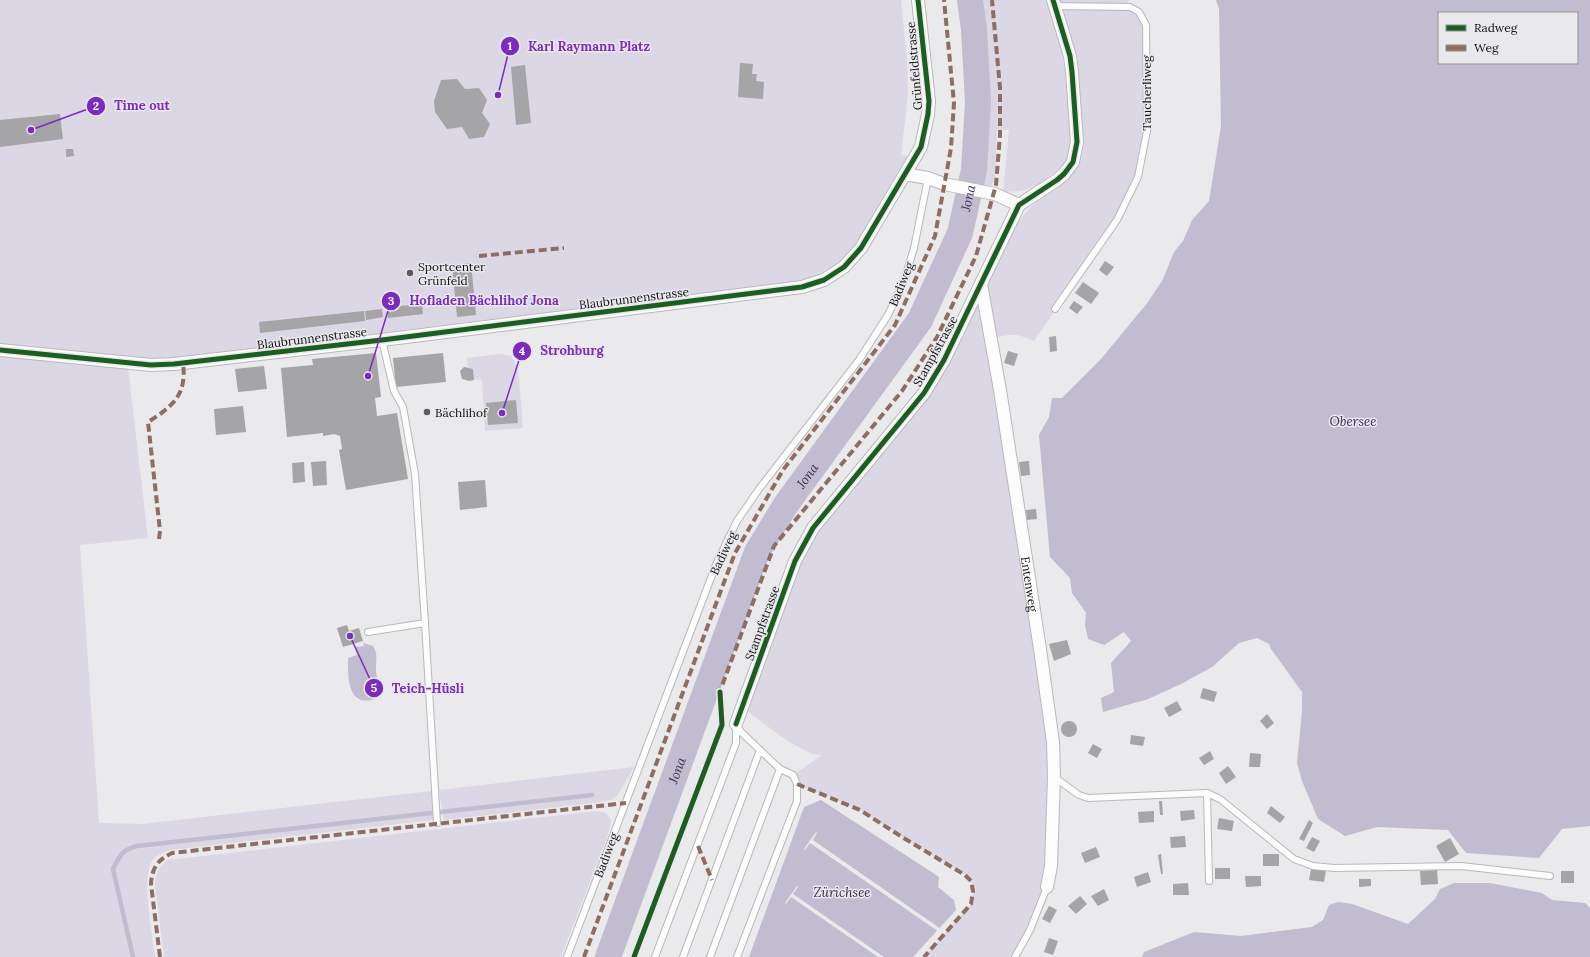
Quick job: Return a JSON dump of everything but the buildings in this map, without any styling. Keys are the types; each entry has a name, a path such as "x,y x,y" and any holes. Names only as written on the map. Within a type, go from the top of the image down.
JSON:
{"street":[{"name":"Grünfeldstrasse","path":"905,174 921,147 928,114 929,101 918,0"},
{"name":"Stampfstrasse","path":"736,724 795,561 813,528 924,393 944,360 1019,205 1064,174 1070,168 1075,155 1077,142 1072,72 1070,56 1054,3"},
{"path":"905,174 995,194 1019,205"},
{"name":"Blaubrunnenstrasse","path":"0,350 151,366 382,340 802,287 824,280 844,267 861,248 905,174"},
{"name":"Entenweg","path":"981,284 1001,398 1053,742 1054,777 1051,866 1047,887"}],"lane":[{"name":"Taucherliweg","path":"1054,3 1090,3 1130,7 1139,12 1146,25 1147,131 1138,177 1117,220 1055,309"},
{"name":"Badiweg","path":"567,957 717,562 737,521 759,489 859,360 888,315 904,281 914,248 928,178"},
{"path":"382,340 394,391 403,407 415,474 426,623 437,821"},
{"path":"368,632 426,623"},
{"path":"736,724 741,732 780,769 793,775 797,784 797,801 737,957"},
{"path":"655,957 736,743 736,724"},
{"path":"683,957 760,750"},
{"path":"710,957 780,769"},
{"path":"1054,777 1079,795 1088,798 1207,794 1220,799 1294,859 1313,866 1334,868 1461,866 1550,876"},
{"path":"1207,794 1209,882"},
{"path":"1015,957 1030,930 1047,887"}],"shaded area":[{"name":"Sportcenter Grünfeld","path":"0,0 901,0 907,59 908,94 901,155 911,157 898,171 863,236 848,255 829,269 812,278 786,283 202,355 152,359 127,359 148,538 80,545 99,823 142,824 432,791 433,820 171,850 159,855 153,860 149,868 147,892 155,957 0,957"},
{"path":"979,0 1047,0 1061,48 1066,76 1071,130 1070,149 1067,160 1059,169 1036,186 1021,191 1003,192 1009,130 997,130 995,180 990,187 983,186 986,131 984,55"},
{"path":"1059,0 1129,0 1128,3 1139,12 1146,25 1147,131 1138,177 1117,220 1034,341 1017,335 991,339 1053,742 1047,887 1015,957 924,957 971,904 973,891 971,881 965,875 860,810 797,784 793,775 822,755 812,754 789,742 744,709 801,560 813,539 837,506 918,410 1010,236 1020,220 1032,206 1072,173 1082,155 1084,144 1077,62"},
{"path":"499,354 511,356 518,368 523,428 485,431 482,380 469,378 467,358"},
{"path":"634,767 618,795 611,800 444,820 439,790"},
{"path":"596,811 606,813 611,820 609,832 561,957 164,957 155,881 159,868 168,860"}],"water":[{"name":"Obersee","path":"1216,0 1590,0 1590,826 1562,829 1539,858 1466,853 1448,830 1377,827 1345,836 1318,819 1302,781 1297,763 1302,711 1302,692 1269,644 1257,638 1239,643 1212,667 1181,684 1148,699 1103,712 1101,698 1114,692 1111,663 1131,641 1124,632 1104,645 1088,639 1085,625 1086,613 1072,593 1070,578 1050,557 1039,435 1049,417 1052,398 1062,398 1101,359 1148,302 1163,279 1174,252 1183,241 1192,220 1209,201 1221,126 1219,9"},
{"path":"363,643 373,646 376,651 376,673 379,687 372,688 375,699 366,701 359,699 354,695 351,689 348,673 348,658 357,655 355,647 364,646"},
{"name":"Zürichsee","path":"821,800 939,877 938,887 954,900 956,910 913,957 749,957 804,807"},
{"path":"1454,883 1490,883 1542,893 1552,900 1585,903 1590,908 1590,957 1142,957 1144,952 1194,932 1241,936 1312,927 1323,920 1329,905 1338,902 1352,904 1408,924 1435,899 1440,889"}],"pier":[{"path":"816,832 817,833 813,840 941,929 939,932 810,843 805,850 804,849"},
{"path":"797,886 798,887 793,894 884,957 878,957 791,897 786,904 785,903"}],"waterway":[{"name":"Jona","path":"608,957 757,552 785,506 920,320 960,233 974,170 978,102 974,29 970,0"},
{"path":"133,957 113,869 122,854 128,849 137,846 592,795"}],"marked path":[{"path":"584,957 735,553 783,470 895,325 935,236 951,148 954,103 944,0"},
{"path":"720,696 720,691 774,546 902,391 937,337 976,256 996,185 1000,135 1000,88 992,0"},
{"path":"479,256 564,248"},
{"path":"159,539 160,531 148,422 165,411 180,392 184,374 183,363"},
{"path":"797,784 860,810 965,875 971,881 973,891 971,904 924,957"},
{"path":"160,957 151,884 154,869 159,861 172,853 626,803"},
{"path":"698,846 712,880"}],"cycle path":[{"path":"0,350 151,365 174,364 382,340 802,287 824,280 844,267 861,248 921,147 928,114 929,101 918,0"},
{"path":"736,724 795,561 813,528 924,393 944,360 1019,205 1057,180 1064,174 1073,162 1077,142 1072,72 1070,56 1053,0"},
{"path":"634,957 722,725 720,692"}],"place":[{"name":"Karl Raymann Platz","path":"498,95"},
{"name":"Time out","path":"31,130"},
{"name":"Sportcenter Grünfeld","path":"410,273"},
{"name":"Hofladen Bächlihof Jona","path":"368,376"},
{"name":"Bächlihof","path":"427,412"},
{"name":"Strohburg","path":"502,413"},
{"name":"Teich-Hüsli","path":"350,636"}]}
